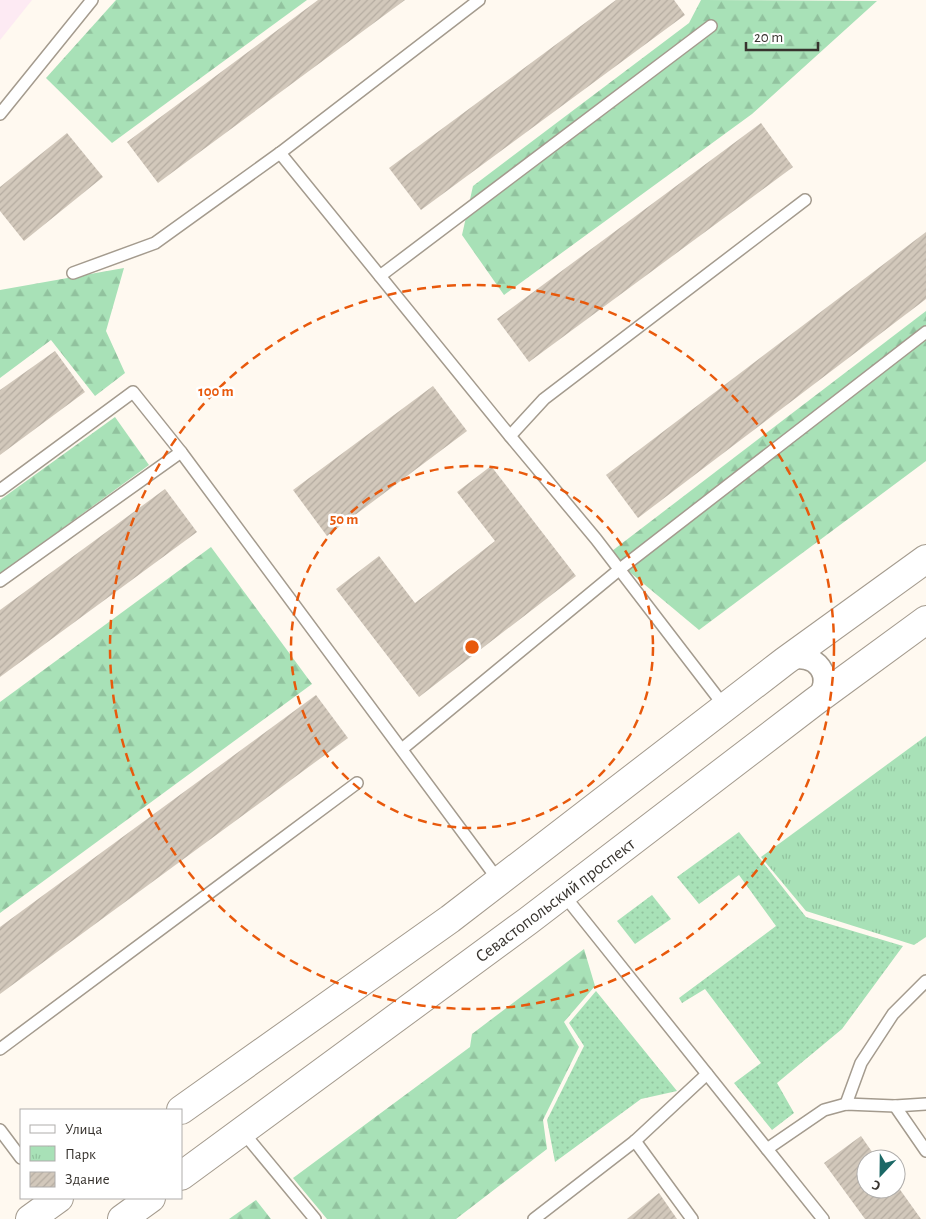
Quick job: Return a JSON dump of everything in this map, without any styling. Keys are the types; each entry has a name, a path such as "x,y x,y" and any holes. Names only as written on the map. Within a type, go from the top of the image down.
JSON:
{"main road":[{"path":"182,1109 500,881 785,661 926,559"},
{"name":"Севастопольский проспект","path":"182,1175 563,894 814,702 926,620"},
{"path":"30,1219 55,1199"},
{"path":"122,1219 150,1199"}],"street":[{"path":"785,661 804,657 813,661 820,668 824,677 824,686 820,696 814,702"}],"lane":[{"path":"0,114 92,0"},
{"path":"73,273 155,243 280,153 478,0"},
{"path":"380,276 711,26"},
{"path":"280,153 620,569 725,708"},
{"path":"510,436 544,400 805,200"},
{"path":"402,750 620,569 926,332"},
{"path":"0,490 133,392 181,452 500,881"},
{"path":"0,581 181,452"},
{"path":"0,1049 357,783"},
{"path":"563,894 823,1219"},
{"path":"846,1104 861,1063 892,1014 926,981"},
{"path":"534,1219 635,1141 707,1074"},
{"path":"767,1149 824,1110 846,1104 895,1106 926,1104"},
{"path":"895,1106 926,1151"},
{"path":"0,1130 20,1157"},
{"path":"242,1131 315,1219"},
{"path":"635,1141 692,1219"}],"shaded area":[{"path":"0,0 32,0 0,40"}],"green space":[{"path":"116,0 307,0 112,143 46,78"},
{"path":"701,0 877,1 752,114 504,295 462,235 473,186 689,23"},
{"path":"124,268 106,331 125,373 95,396 51,340 0,378 0,290"},
{"path":"926,311 926,461 699,630 608,554"},
{"path":"115,417 149,465 0,574 0,500"},
{"path":"211,547 312,684 0,913 0,702"},
{"path":"926,736 926,937 914,945 806,911 761,857"},
{"path":"739,832 806,917 903,946 842,1029 777,1083 794,1113 772,1130 734,1083 761,1063 705,989 682,1003 679,998 776,926 739,875 699,904 677,877"},
{"path":"652,895 671,919 635,944 617,921"},
{"path":"584,949 595,986 564,1022 579,1047 543,1120 547,1149 456,1219 327,1219 293,1178 470,1047 472,1034"},
{"path":"596,991 677,1091 641,1099 555,1162 547,1120 584,1046 569,1023"},
{"path":"256,1200 271,1219 229,1219"}],"building":[{"path":"318,0 405,0 158,183 127,142"},
{"path":"616,0 674,0 685,15 421,210 389,168"},
{"path":"761,123 793,167 529,362 497,319"},
{"path":"67,133 103,177 24,241 0,211 0,187"},
{"path":"926,232 926,299 638,518 606,475"},
{"path":"55,351 85,392 0,455 0,390"},
{"path":"433,386 467,431 327,536 293,490"},
{"path":"491,466 576,576 419,697 336,589 379,556 415,603 495,541 457,492"},
{"path":"165,489 197,532 0,677 0,610"},
{"path":"316,695 348,738 0,994 0,927"},
{"path":"861,1136 870,1149 856,1149 856,1199 906,1198 921,1219 865,1219 824,1163"},
{"path":"659,1193 677,1219 627,1219"}]}
